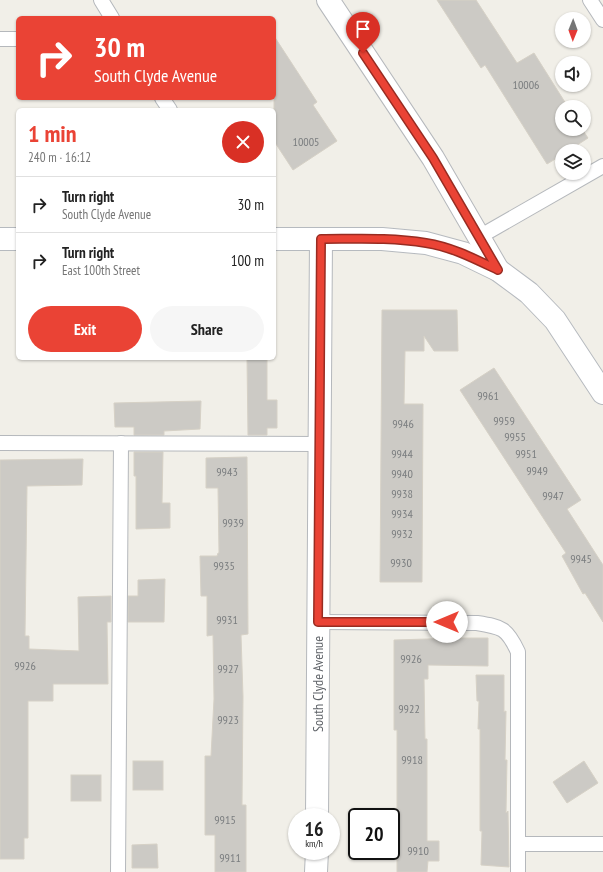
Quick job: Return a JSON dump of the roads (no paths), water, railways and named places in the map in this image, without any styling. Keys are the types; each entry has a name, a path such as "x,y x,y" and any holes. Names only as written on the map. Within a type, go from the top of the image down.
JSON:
{"street":[{"path":"328,0 433,158 498,270"},
{"path":"0,239 16,239"},
{"path":"276,239 382,239 426,243 463,253 498,270 529,293 555,320 603,393"},
{"name":"South Clyde Avenue","path":"317,808 321,239"},
{"path":"316,860 316,872"}],"lane":[{"path":"101,0 111,16"},
{"path":"590,0 603,20"},
{"path":"0,39 16,39"},
{"path":"479,237 603,166"},
{"path":"0,443 319,444"},
{"path":"118,872 121,443"},
{"path":"318,622 477,623 498,626 511,636 518,652 518,872"},
{"path":"518,844 603,844"}]}
